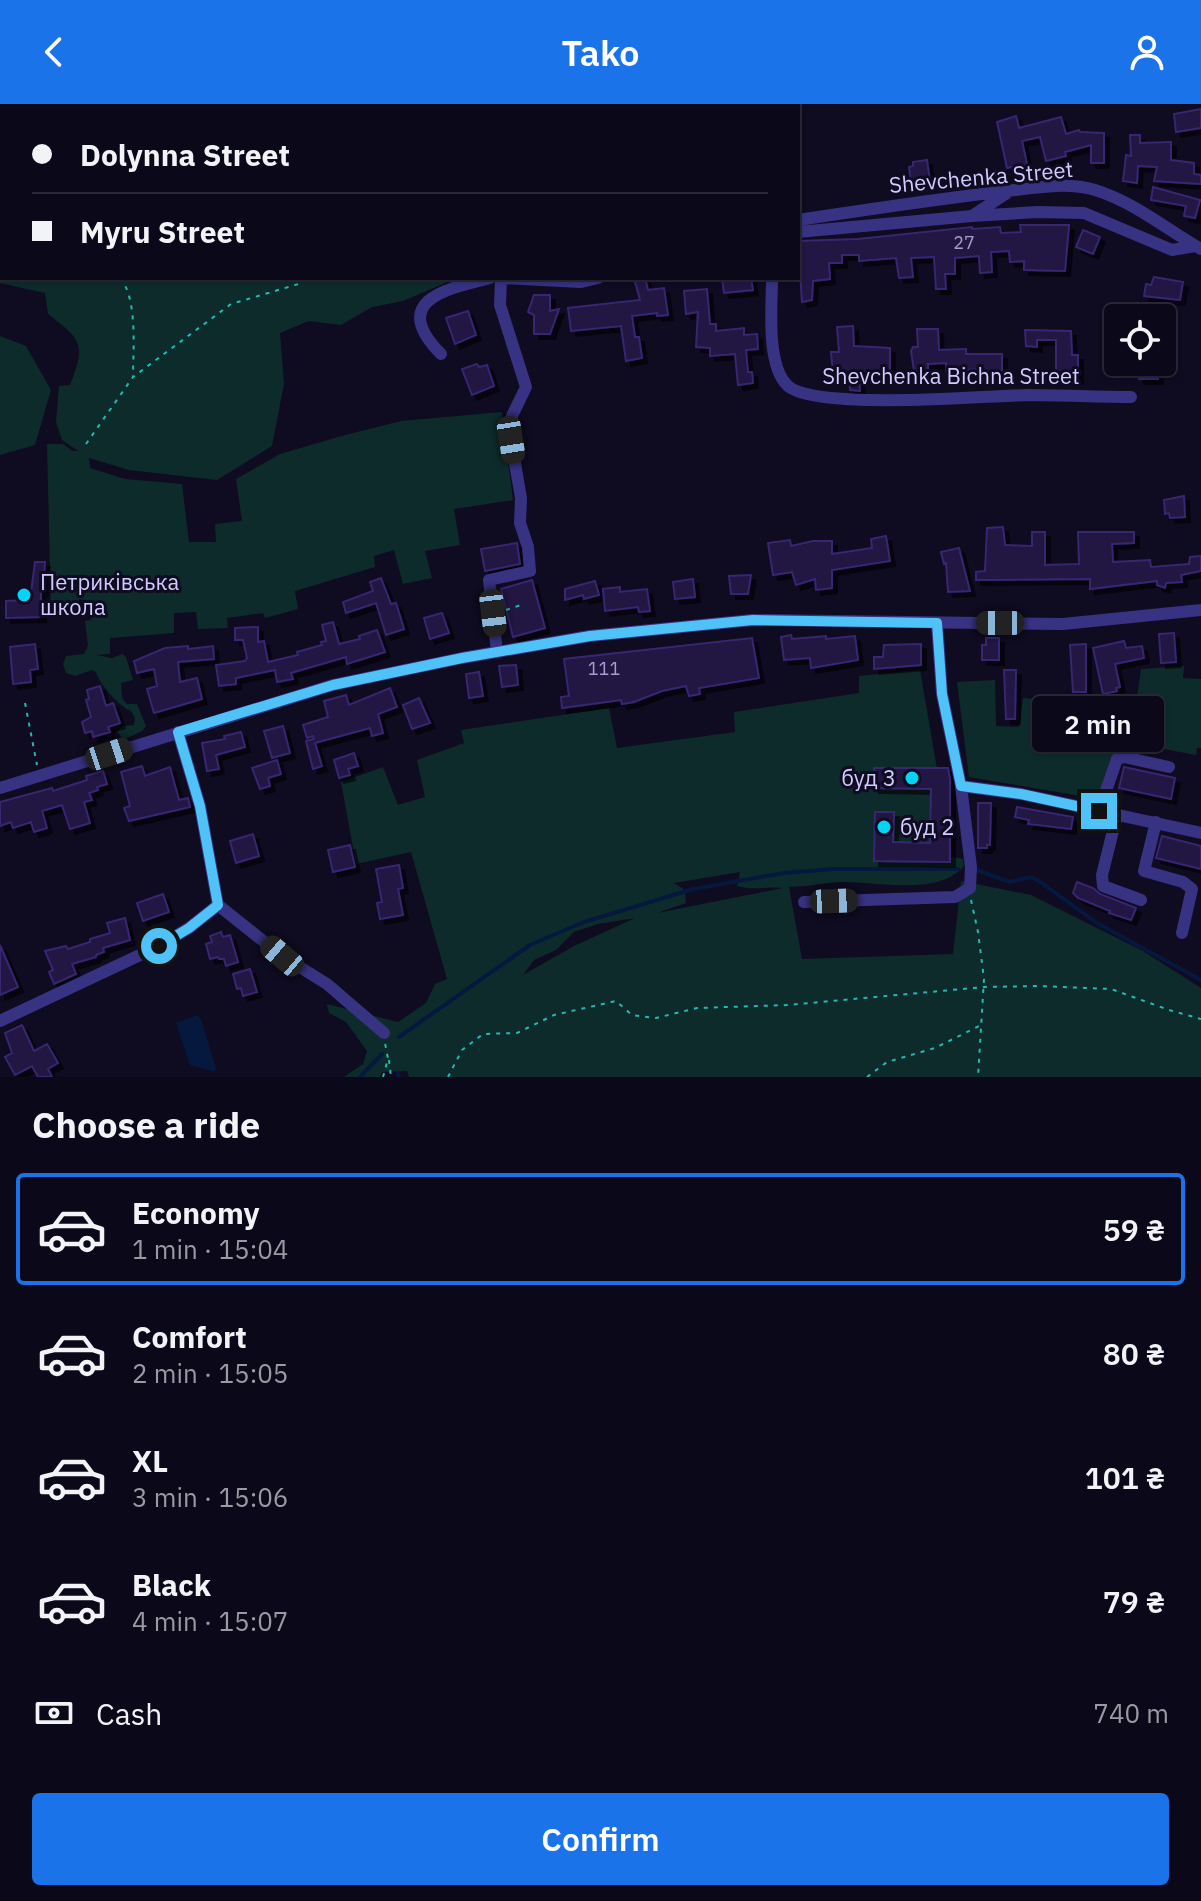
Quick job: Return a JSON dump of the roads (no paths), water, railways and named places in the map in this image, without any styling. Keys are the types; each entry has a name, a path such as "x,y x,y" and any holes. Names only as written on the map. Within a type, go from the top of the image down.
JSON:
{"street":[{"name":"Shevchenka Street","path":"800,220 912,202 1082,187 1159,221 1198,248"},
{"path":"972,216 1010,191"},
{"path":"800,232 972,216 1084,213 1172,250 1198,248"},
{"path":"441,354 425,333 419,311 426,300 440,293 483,280"},
{"path":"497,652 489,580 530,571 528,547 520,523 521,498 511,440 512,416 526,387 500,305 502,280"},
{"path":"542,280 590,280"},
{"name":"Shevchenka Bichna Street","path":"772,280 774,354 778,372 787,385 801,394 828,398 898,399 1029,395 1131,397"},
{"path":"0,788 333,685 590,636 753,620 1063,624 1201,610"},
{"path":"804,902 955,897 970,888 971,867 961,786 942,694 937,623"},
{"path":"178,732 200,806 218,905 282,956 327,984 384,1033"},
{"path":"1099,811 1117,759 1124,757 1169,767"},
{"path":"961,786 1021,794 1201,833"},
{"path":"1117,815 1102,875 1103,886 1141,900"},
{"path":"1156,822 1144,871 1183,882 1192,889 1182,933"},
{"path":"0,1021 159,946 218,905"}],"water":[{"path":"197,1015 201,1019 215,1072 190,1065 176,1023"}],"waterway":[{"path":"399,1037 530,945 584,922 693,889 784,873 834,869 958,869"},
{"path":"977,870 1010,882 1031,877 1097,923 1201,980"},
{"path":"360,1077 382,1054"},
{"path":"398,1073 399,1077"}],"place":[{"name":"Петриківська школа","path":"24,595"},
{"name":"буд 3","path":"912,778"},
{"name":"буд 2","path":"884,827"}]}
